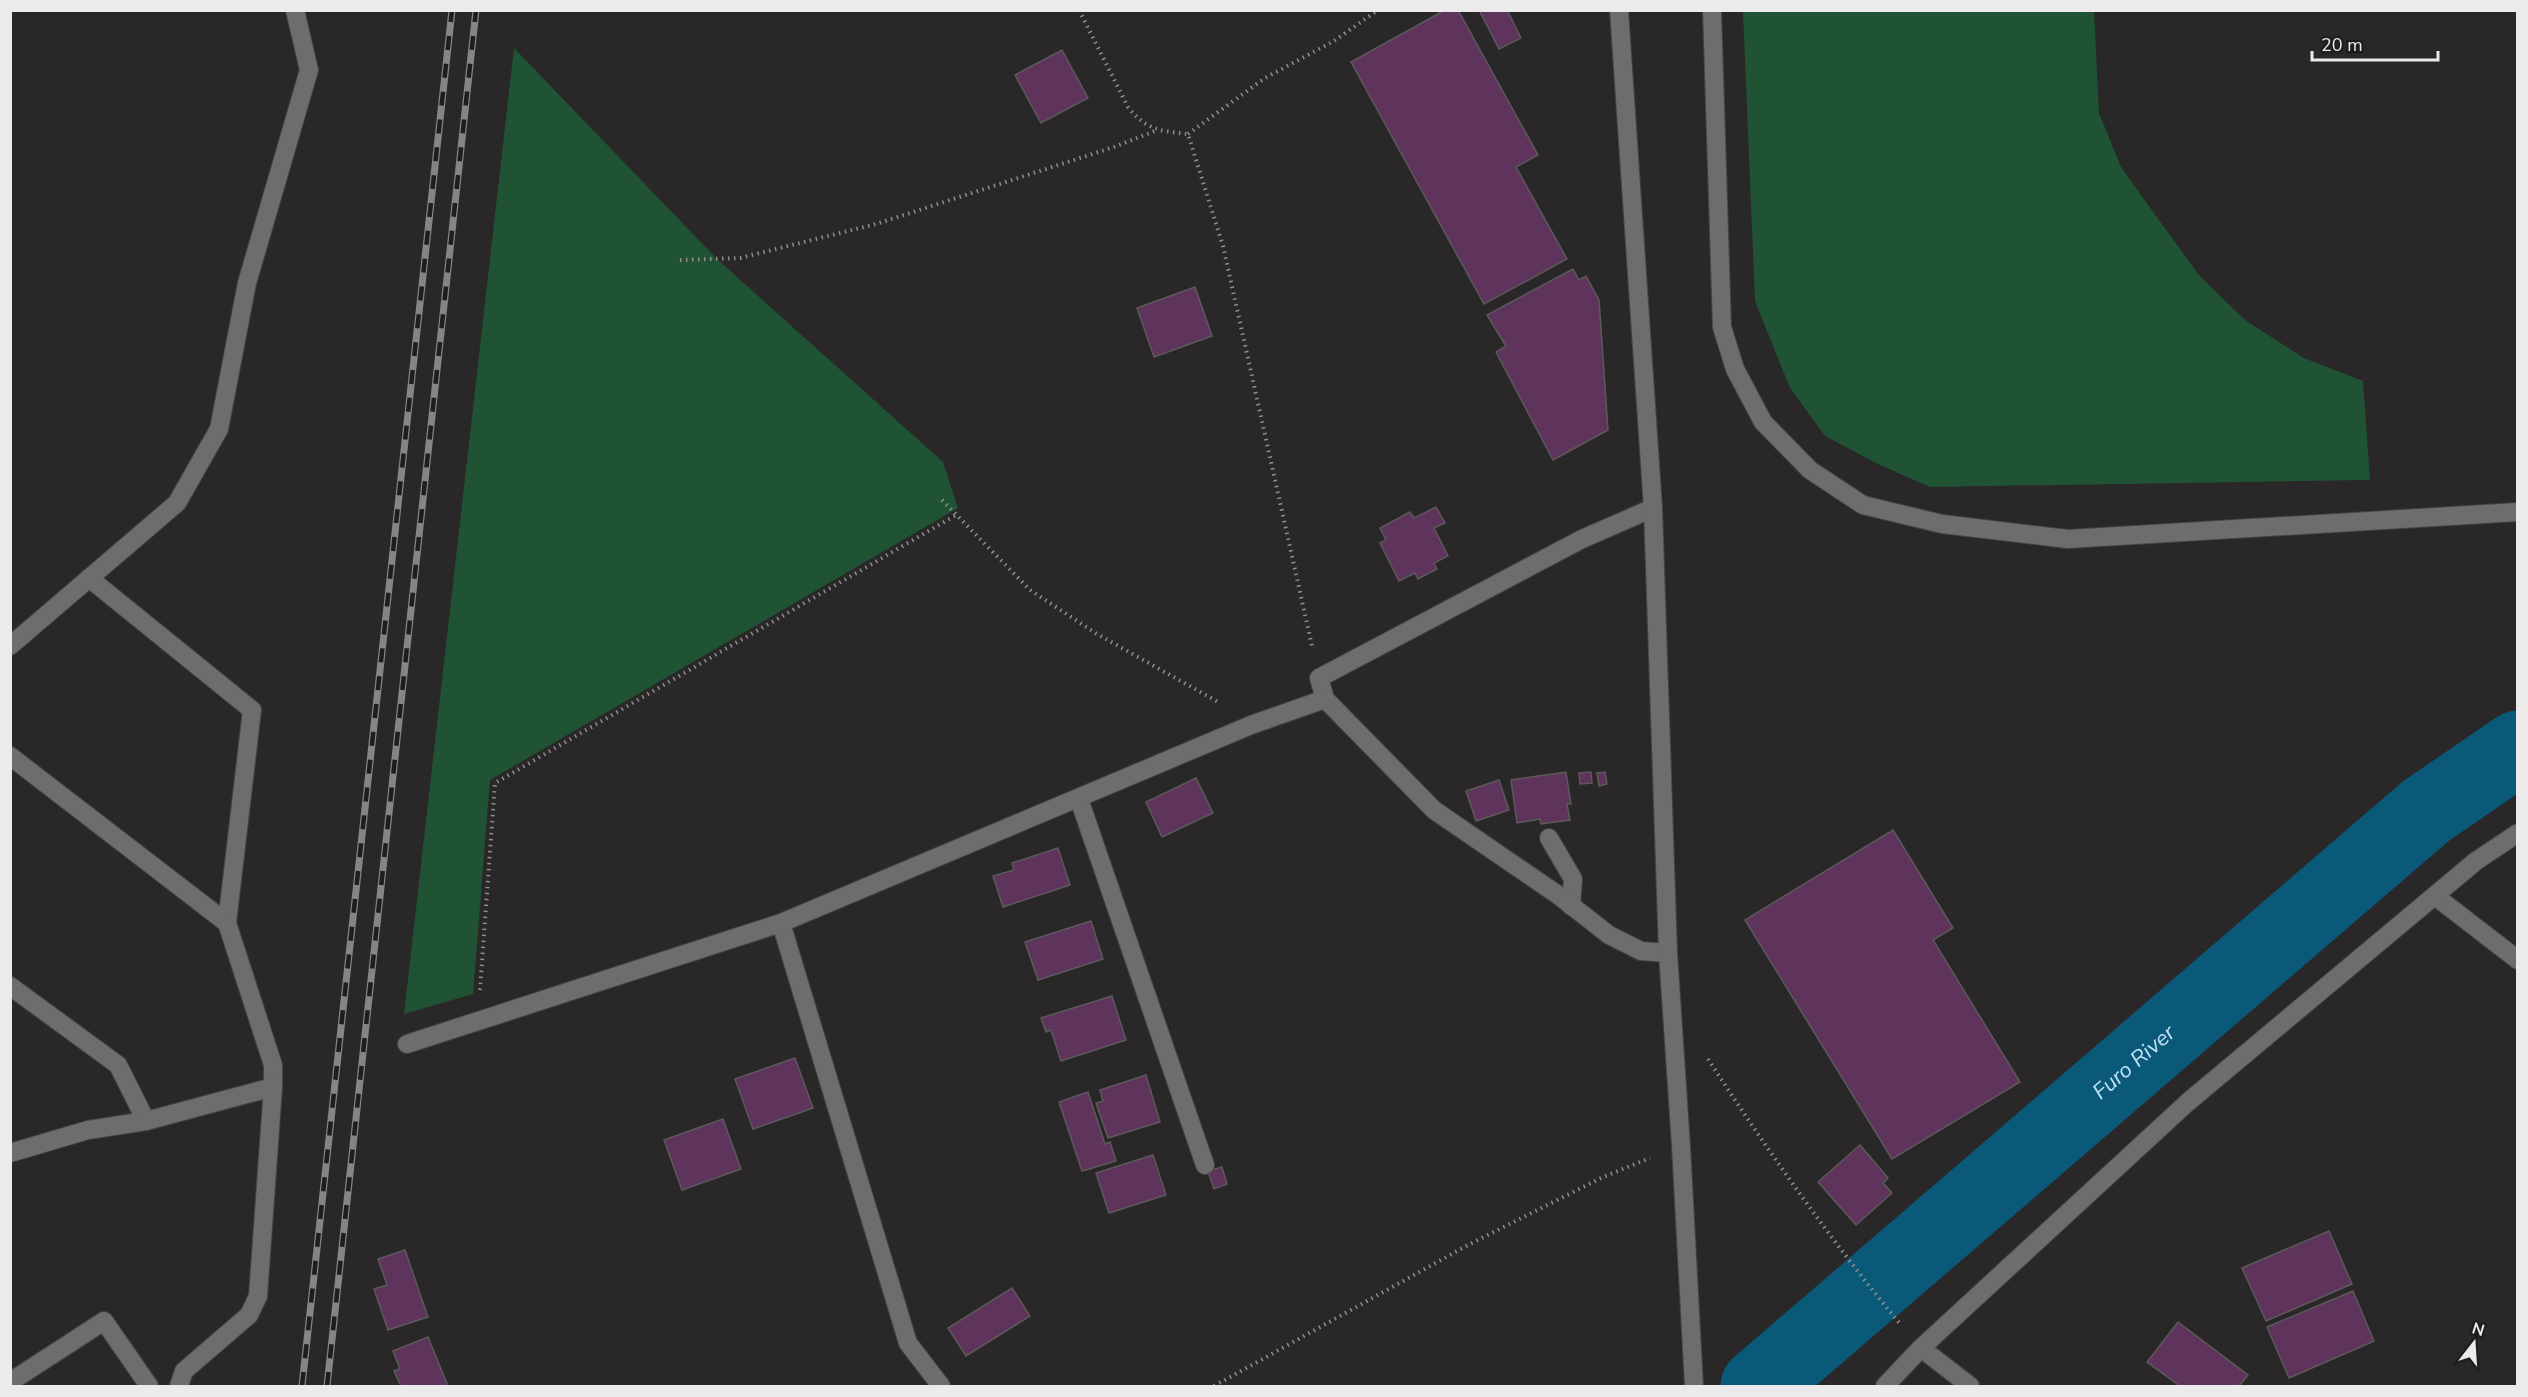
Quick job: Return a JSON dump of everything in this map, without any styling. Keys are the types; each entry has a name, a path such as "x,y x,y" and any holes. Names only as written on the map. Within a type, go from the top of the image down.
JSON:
{"street":[{"path":"10,646 177,503 219,429 247,283 309,70 295,10"},
{"path":"1619,10 1653,508 1668,952 1694,1386"},
{"path":"1712,10 1722,327 1735,369 1763,422 1810,470 1863,506 1942,524 2068,539 2517,512"},
{"path":"1653,508 1582,539 1319,678 1325,699 1434,810 1610,935 1641,951 1668,952"},
{"path":"89,579 252,710 227,923 273,1065 258,1296 249,1315 184,1371 179,1386"},
{"path":"407,1044 781,923 1251,725 1325,699"},
{"path":"10,756 227,923"},
{"path":"1079,799 1205,1165"},
{"path":"1885,1386 1921,1348 2152,1133 2476,861 2517,833"},
{"path":"1549,838 1572,879 1572,906"},
{"path":"2435,896 2517,960"},
{"path":"781,923 908,1343 941,1386"},
{"path":"10,986 118,1065 146,1121"},
{"path":"10,1153 88,1130 146,1121 273,1088"},
{"path":"10,1383 104,1321 149,1386"},
{"path":"1921,1348 1970,1386"}],"path":[{"path":"1079,10 1128,107 1137,119 1156,130 1188,134 1265,78 1334,41 1378,10"},
{"path":"680,260 740,258 876,224 1114,147 1156,130"},
{"path":"1188,134 1223,246 1319,678"},
{"path":"942,500 1030,590 1097,634 1221,704 1251,725"},
{"path":"478,1022 495,783 956,515"},
{"path":"1707,1058 1746,1118 1858,1274 1902,1326"},
{"path":"1214,1386 1468,1245 1603,1177 1681,1146"}],"green space":[{"path":"1743,11 2094,11 2099,113 2121,167 2199,275 2245,320 2304,358 2363,381 2370,480 1930,487 1880,465 1825,436 1790,388 1755,301"},
{"path":"514,48 718,260 943,462 958,508 490,780 473,994 404,1014"}],"building":[{"path":"1445,10 1458,10 1538,155 1516,167 1567,259 1484,304 1351,62"},
{"path":"1479,10 1507,10 1521,38 1499,49"},
{"path":"1062,50 1088,98 1041,123 1015,75"},
{"path":"1573,269 1579,280 1586,276 1599,300 1608,430 1553,460 1496,352 1506,346 1487,315"},
{"path":"1195,287 1212,336 1154,357 1137,308"},
{"path":"1436,507 1445,523 1434,528 1448,556 1434,563 1437,569 1418,579 1415,573 1399,581 1380,543 1386,540 1380,528 1410,512 1414,518"},
{"path":"1566,772 1571,804 1567,804 1570,820 1541,824 1540,819 1517,823 1511,780"},
{"path":"1591,772 1592,783 1580,784 1579,773"},
{"path":"1605,772 1607,784 1599,786 1597,773"},
{"path":"1196,778 1213,813 1162,837 1146,802"},
{"path":"1499,780 1509,810 1476,821 1466,791"},
{"path":"1893,830 1953,928 1933,940 2020,1082 1892,1159 1745,920"},
{"path":"1058,848 1070,885 1003,907 993,876 1014,870 1012,863"},
{"path":"1091,921 1103,959 1038,980 1025,942"},
{"path":"1112,996 1126,1040 1061,1061 1051,1030 1046,1032 1041,1018"},
{"path":"795,1058 813,1108 753,1129 735,1079"},
{"path":"1146,1075 1160,1122 1108,1138 1096,1103 1103,1101 1100,1090"},
{"path":"1088,1092 1105,1144 1110,1142 1116,1161 1082,1171 1059,1102"},
{"path":"723,1119 741,1169 682,1190 664,1140"},
{"path":"1860,1145 1888,1178 1883,1183 1892,1193 1856,1225 1818,1182"},
{"path":"1153,1155 1166,1195 1109,1213 1096,1173"},
{"path":"1222,1167 1227,1184 1214,1189 1208,1171"},
{"path":"2329,1231 2352,1284 2266,1321 2242,1268"},
{"path":"405,1250 428,1317 388,1330 374,1289 387,1285 378,1259"},
{"path":"1012,1288 1030,1316 966,1356 948,1328"},
{"path":"2353,1291 2374,1341 2289,1378 2267,1327"},
{"path":"2178,1322 2248,1375 2239,1386 2180,1386 2147,1362"},
{"path":"428,1337 448,1386 401,1386 394,1371 400,1369 393,1351"}],"waterway":[{"name":"Furo River","path":"1758,1386 2426,811 2518,748"}],"railway":[{"path":"302,1386 452,10"},
{"path":"327,1386 476,10"}]}
